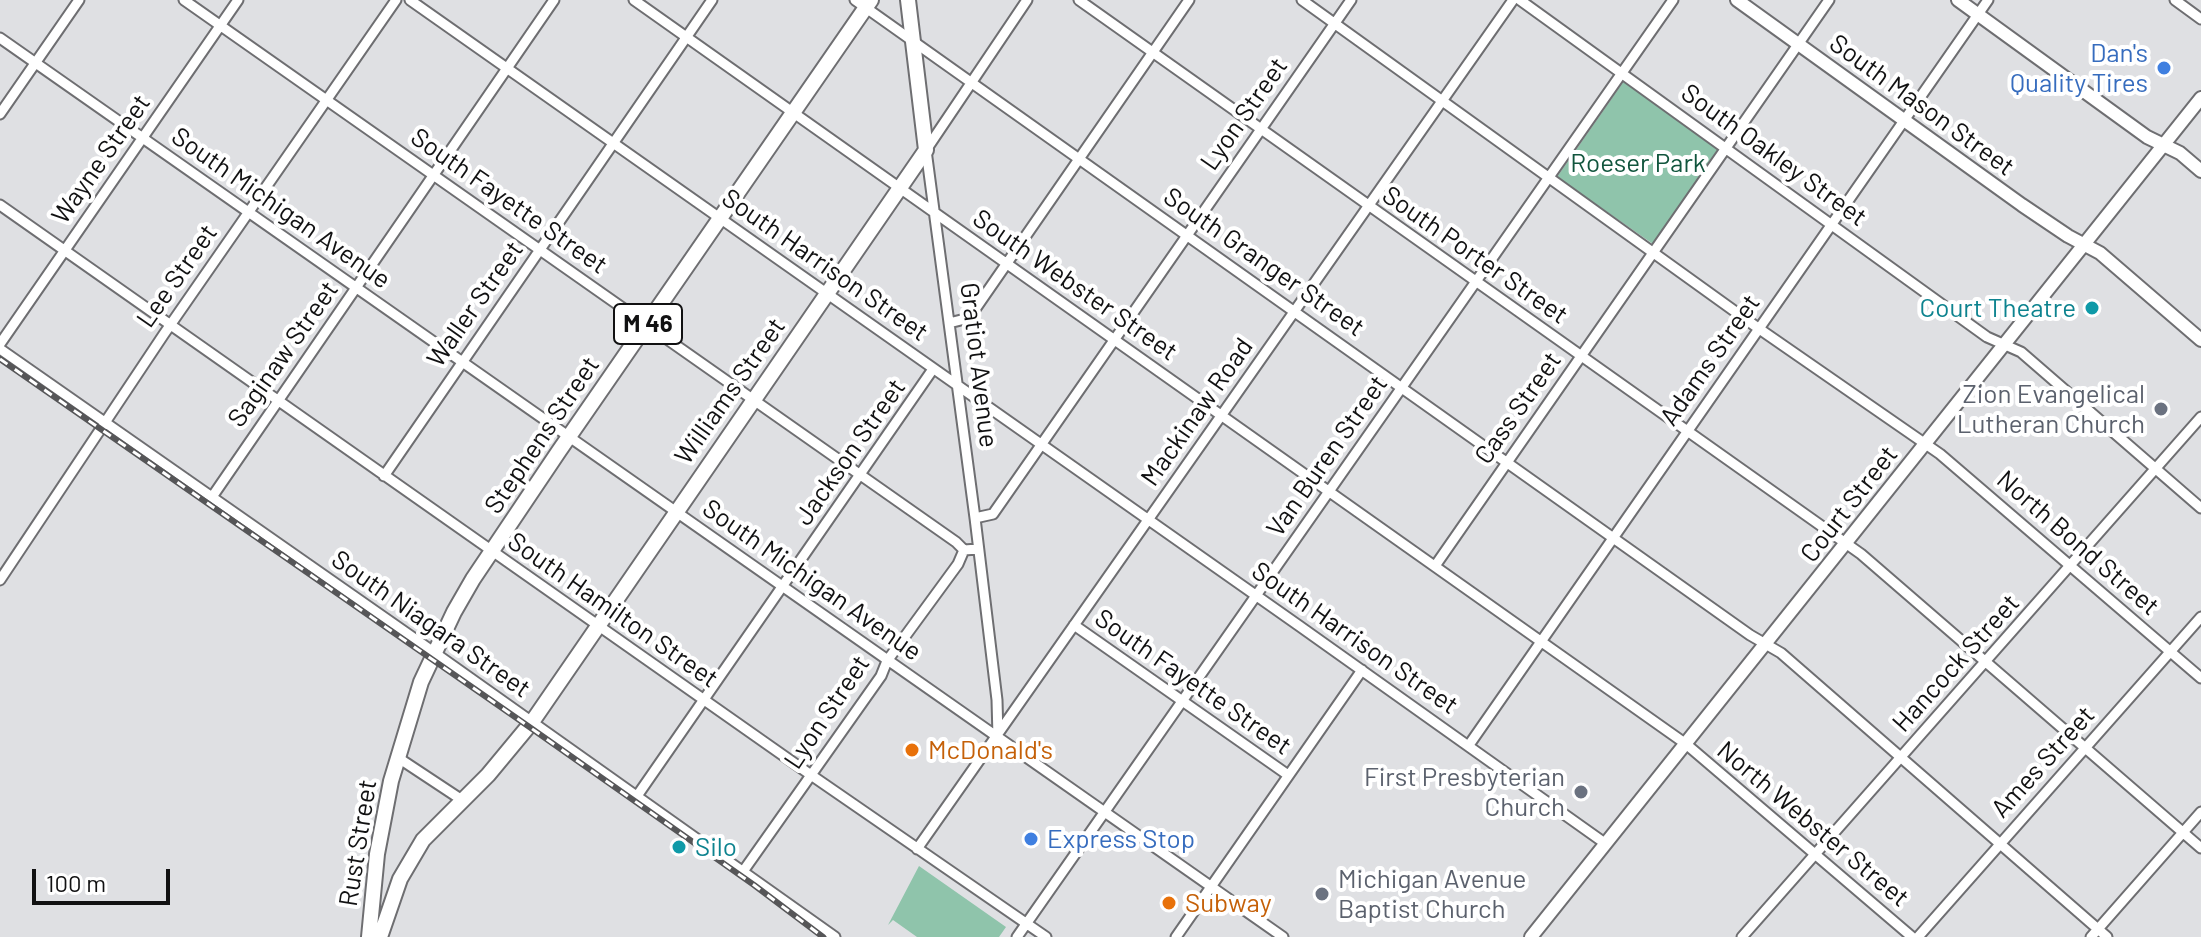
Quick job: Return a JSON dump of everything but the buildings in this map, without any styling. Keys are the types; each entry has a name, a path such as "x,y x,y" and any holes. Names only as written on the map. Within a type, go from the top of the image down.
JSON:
{"highway":[{"name":"Gratiot Avenue","path":"908,0 926,150"},
{"name":"Stephens Street","path":"397,757 433,653 463,596 792,114 864,3"},
{"name":"Williams Street","path":"380,937 394,892 423,840 488,775 532,722 926,150"},
{"name":"Rust Street","path":"369,937 380,837 397,757"}],"main road":[{"name":"South Mason Street","path":"1737,0 2022,205 2100,253 2201,340"},
{"path":"1958,0 2147,137 2180,153 2201,171"},
{"name":"Court Street","path":"1531,937 2201,98"}],"street":[{"path":"0,114 79,0"},
{"name":"South Fayette Street","path":"184,0 964,550"},
{"name":"Wayne Street","path":"0,346 238,0"},
{"name":"Lee Street","path":"0,580 104,422 396,0"},
{"name":"South Harrison Street","path":"410,0 1606,844"},
{"name":"Saginaw Street","path":"212,497 554,0"},
{"name":"South Webster Street","path":"634,0 1686,744"},
{"name":"Waller Street","path":"384,476 712,0"},
{"name":"Williams Street","path":"926,150 1027,0"},
{"name":"South Porter Street","path":"1079,0 1847,544 2201,848"},
{"path":"949,323 969,318 1189,0"},
{"name":"North Bond Street","path":"1302,0 1758,328 1940,454 2201,678"},
{"name":"Lyon Street","path":"975,518 993,514 1351,0"},
{"name":"Mackinaw Road","path":"917,849 1513,0"},
{"name":"South Oakley Street","path":"1520,0 1987,337 2021,352 2201,508"},
{"name":"Van Buren Street","path":"1017,937 1673,0"},
{"name":"Cass Street","path":"1435,566 1829,0"},
{"name":"Adams Street","path":"1469,745 1988,0"},
{"path":"2175,0 2201,19"},
{"name":"South Granger Street","path":"864,3 913,42 1765,645 1781,653 1999,843 2094,933 2107,937"},
{"name":"South Michigan Avenue","path":"0,38 1283,937"},
{"name":"Gratiot Avenue","path":"926,150 975,518 997,700 998,737"},
{"name":"South Hamilton Street","path":"0,205 703,700 1046,937"},
{"name":"South Niagara Street","path":"0,346 835,937"},
{"name":"Jackson Street","path":"637,796 933,369"},
{"name":"Hancock Street","path":"1742,937 2201,417"},
{"path":"964,550 978,549"},
{"name":"Lyon Street","path":"744,870 881,676 887,661 958,564 964,550"},
{"name":"Ames Street","path":"1915,937 2201,617"},
{"name":"South Fayette Street","path":"1074,625 1288,775"},
{"path":"1176,937 1362,670"},
{"name":"North Webster Street","path":"1686,744 1915,937"},
{"path":"397,757 462,800"},
{"path":"2094,933 2201,812"}],"green space":[{"name":"Roeser Park","path":"1624,81 1718,149 1653,244 1557,177"},
{"path":"919,866 1006,927 999,937 917,937 893,920 888,925"}],"railway":[{"path":"0,359 528,726 823,937"}],"place":[{"name":"Dan's Quality Tires","path":"2164,68"},
{"name":"Court Theatre","path":"2092,308"},
{"name":"Zion Evangelical Lutheran Church","path":"2161,409"},
{"name":"McDonald's","path":"912,750"},
{"name":"First Presbyterian Church","path":"1581,792"},
{"name":"Express Stop","path":"1031,839"},
{"name":"Silo","path":"679,847"},
{"name":"Michigan Avenue Baptist Church","path":"1322,894"},
{"name":"Subway","path":"1169,903"}]}
